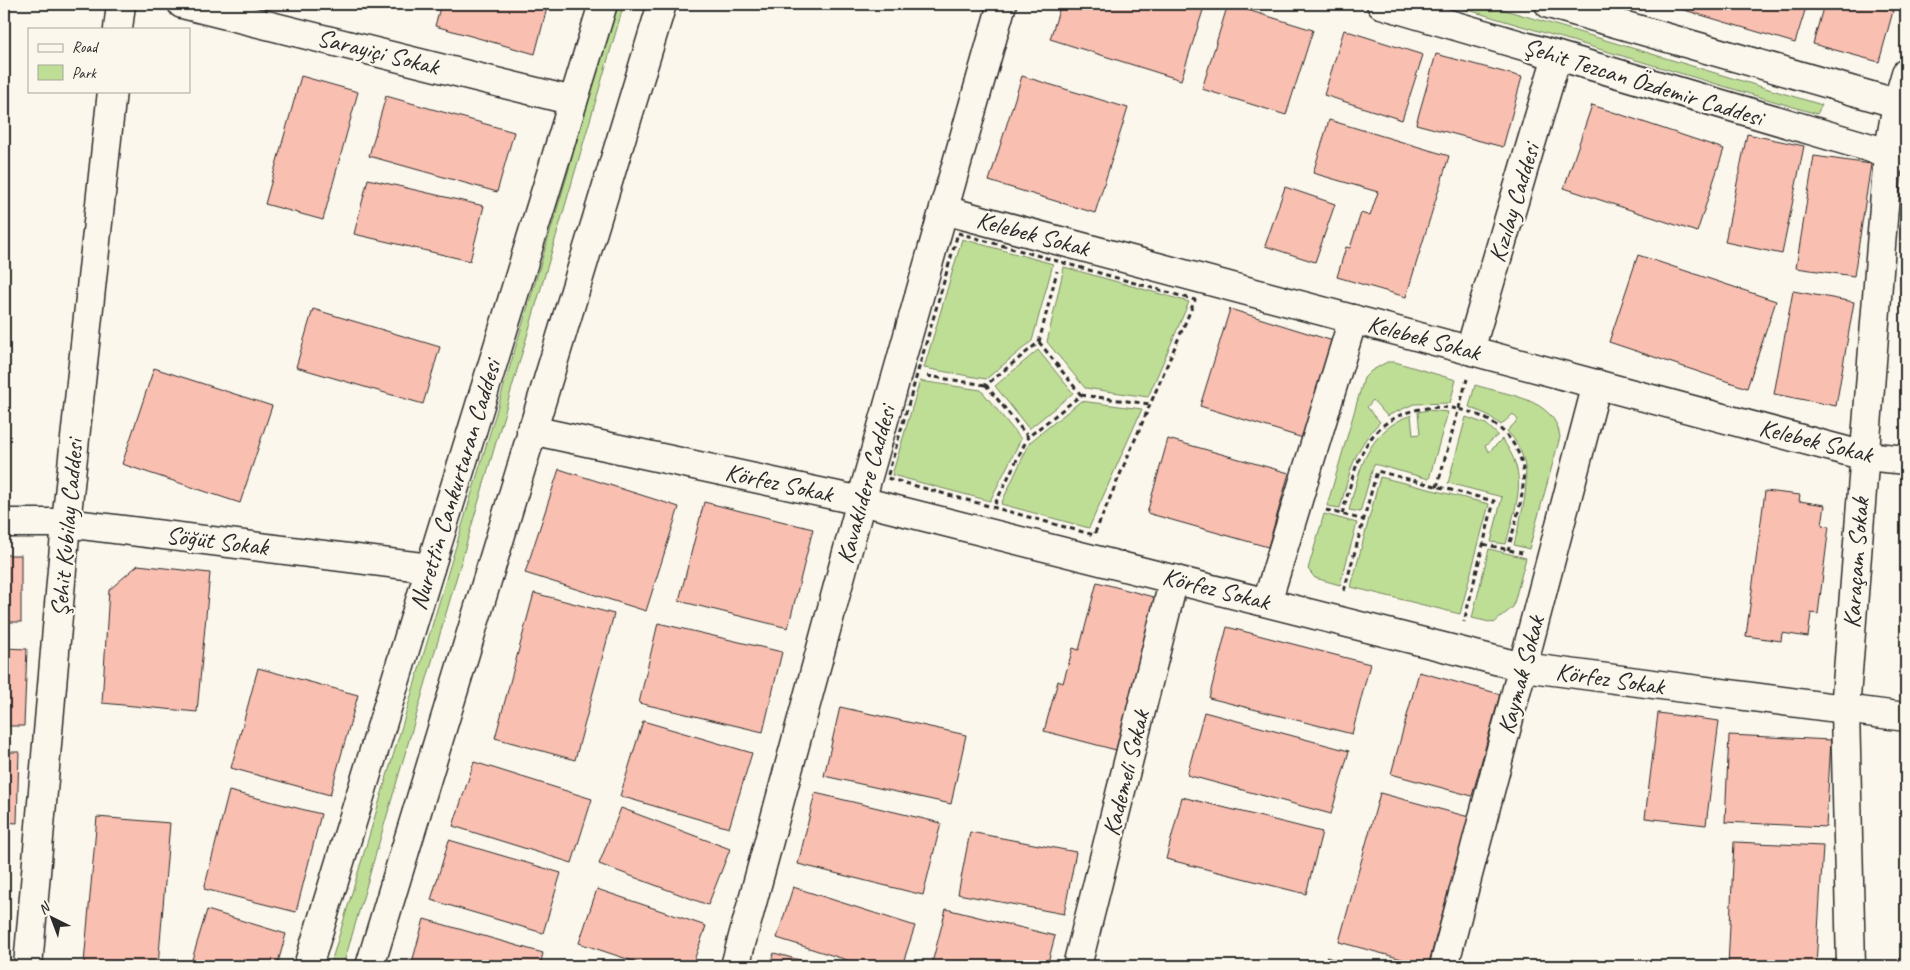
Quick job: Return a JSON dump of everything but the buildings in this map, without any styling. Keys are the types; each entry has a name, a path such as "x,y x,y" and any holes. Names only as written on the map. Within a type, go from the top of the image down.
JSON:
{"street":[{"path":"118,28 121,4"},
{"name":"Sarayiçi Sokak","path":"182,4 573,101"},
{"name":"Nurettin Cankurtaran Caddesi","path":"308,966 603,4"},
{"path":"370,966 531,430 662,4"},
{"name":"Kavaklıdere Caddesi","path":"735,966 861,501 1002,4"},
{"name":"Şehit Tezcan Özdemir Caddesi","path":"1381,4 1897,156"},
{"name":"Şehit Tezcan Özdemir Caddesi","path":"1550,4 1599,11 1902,105"},
{"name":"Kızılay Caddesi","path":"1470,350 1557,56"},
{"name":"Karaçam Sokak","path":"1851,966 1845,710 1865,456 1906,73"},
{"name":"Şehit Kubilay Caddesi","path":"28,966 66,523 112,92"},
{"name":"Kelebek Sokak","path":"944,210 1865,456 1906,460"},
{"path":"1266,602 1353,319"},
{"name":"Kaymak Sokak","path":"1444,966 1597,384"},
{"name":"Körfez Sokak","path":"531,430 861,501 987,519 1174,579 1524,667 1906,717"},
{"name":"Söğüt Sokak","path":"4,523 66,523 430,568"},
{"name":"Kademeli Sokak","path":"1077,966 1174,579"}],"path":[{"path":"958,233 1060,262 1195,300 1094,534 987,519 887,478 958,233"},
{"path":"986,385 1039,342 1060,262"},
{"path":"1039,342 1081,395 1150,404"},
{"path":"917,374 986,385 1028,438"},
{"path":"1459,375 1477,380"},
{"path":"1437,487 1467,377"},
{"path":"987,519 1028,438 1081,395"},
{"path":"1342,514 1362,450 1385,423 1408,410 1435,406 1472,412 1492,423 1512,444 1522,464 1523,486 1508,550"},
{"path":"1344,591 1377,471 1494,501 1464,622"},
{"path":"1319,508 1364,520"},
{"path":"1483,544 1525,554"},
{"path":"1337,590 1353,594"},
{"path":"1456,620 1472,624"}],"green space":[{"path":"615,4 624,4 343,966 330,966 567,176"},
{"path":"1448,4 1485,4 1822,105 1817,114"},
{"path":"962,239 1053,264 1032,341 986,379 924,368"},
{"path":"1064,267 1189,302 1148,397 1085,388 1047,342"},
{"path":"1038,350 1073,393 1029,429 995,386"},
{"path":"1387,362 1395,362 1456,380 1450,403 1414,404 1387,416 1373,400 1367,407 1380,422 1358,452 1340,508 1327,506 1364,378 1371,371"},
{"path":"920,381 981,390 1021,439 990,501 892,475"},
{"path":"1475,385 1528,400 1549,414 1556,424 1560,437 1529,549 1514,545 1524,500 1526,471 1523,457 1517,444 1507,431 1518,420 1513,414 1501,425 1488,415 1469,407"},
{"path":"1081,401 1142,409 1089,528 1001,504 1030,442"},
{"path":"1428,410 1448,412 1429,479 1374,464 1360,512 1349,510 1362,466 1375,442 1384,431 1396,422 1411,415 1413,435 1420,434 1418,412"},
{"path":"1466,417 1486,424 1498,435 1485,446 1489,452 1502,439 1511,452 1516,465 1518,478 1517,503 1506,544 1491,542 1502,497 1448,483"},
{"path":"1380,477 1489,504 1460,614 1351,587"},
{"path":"1324,514 1357,523 1340,585 1315,578 1308,569"},
{"path":"1489,549 1526,558 1513,607 1494,623 1472,618"}]}
